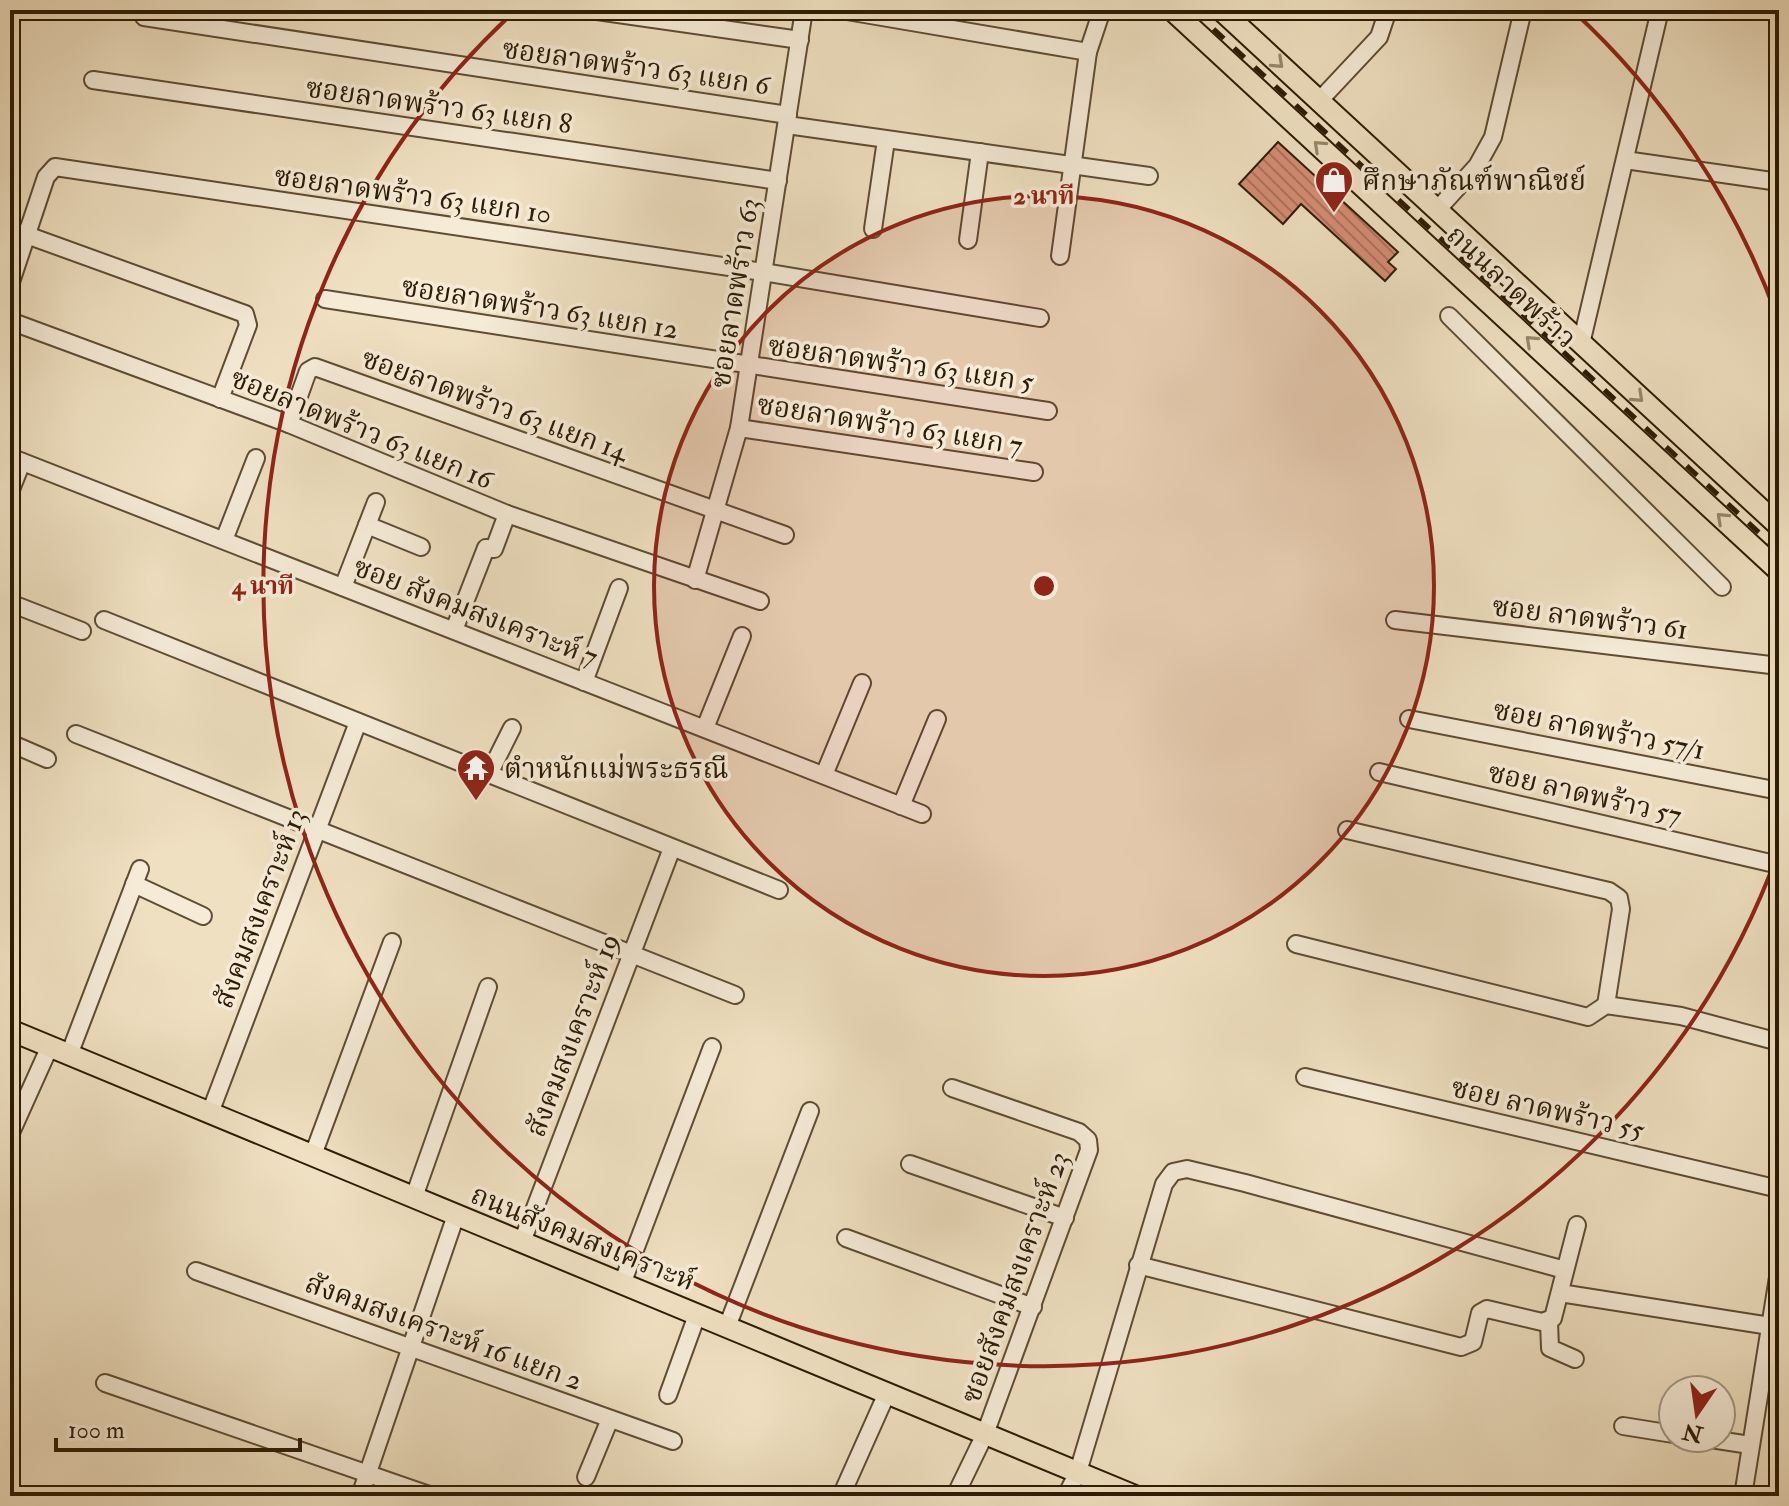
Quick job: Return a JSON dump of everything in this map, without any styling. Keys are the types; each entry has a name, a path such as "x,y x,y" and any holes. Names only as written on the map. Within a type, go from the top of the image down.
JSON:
{"main road":[{"name":"ถนนลาดพร้าว","path":"1172,10 1779,571"},
{"name":"ถนนลาดพร้าว","path":"1221,10 1779,526"},
{"path":"1561,369 1581,344"},
{"name":"ถนนสังคมสงเคราะห์","path":"10,1030 1135,1496"}],"street":[{"path":"590,10 800,40"},
{"name":"ซอยลาดพร้าว 63","path":"695,580 718,512 739,428 804,10"},
{"path":"841,10 1088,52"},
{"path":"1060,256 1088,52 1102,10"},
{"path":"1319,101 1379,37 1388,10"},
{"path":"1437,210 1477,166 1493,137 1523,10"},
{"path":"1581,344 1660,10"},
{"name":"ซอยลาดพร้าว 63 แยก 6","path":"144,17 787,120 886,140 1149,176"},
{"name":"ซอยลาดพร้าว 63 แยก 8","path":"93,80 778,181"},
{"path":"873,229 886,140"},
{"path":"968,240 980,152"},
{"path":"1625,160 1779,182"},
{"name":"ซอยลาดพร้าว 63 แยก 10","path":"27,235 46,177 55,167 763,272 1040,318"},
{"path":"10,229 245,314 248,325 220,399"},
{"path":"10,285 27,235"},
{"name":"ซอยลาดพร้าว 63 แยก 12","path":"325,299 747,366"},
{"path":"1449,316 1722,587"},
{"name":"ซอยลาดพร้าว 63 แยก 16","path":"10,321 289,424 507,514 760,601"},
{"name":"ซอยลาดพร้าว 63 แยก 5","path":"747,366 1048,411"},
{"name":"ซอยลาดพร้าว 63 แยก 14","path":"289,424 308,371 315,367 718,512"},
{"name":"ซอยลาดพร้าว 63 แยก 7","path":"739,428 1034,472"},
{"path":"224,540 256,458"},
{"path":"10,492 16,460"},
{"name":"ซอย สังคมสงเคราะห์ 7","path":"16,460 922,814"},
{"path":"343,587 376,502"},
{"path":"718,512 785,535"},
{"path":"454,630 486,548 494,549 507,514"},
{"path":"367,525 421,547"},
{"path":"584,682 619,588"},
{"path":"10,603 82,631"},
{"path":"104,620 779,890"},
{"name":"ซอย ลาดพร้าว 61","path":"1395,620 1779,666"},
{"path":"705,728 742,636"},
{"path":"824,775 862,683"},
{"path":"901,806 937,719"},
{"name":"ซอย ลาดพร้าว 57/1","path":"1409,719 1779,791"},
{"name":"สังคมสงเคราะห์ 13","path":"210,1113 358,722"},
{"path":"489,774 512,728"},
{"path":"76,734 735,995"},
{"path":"10,743 47,759"},
{"name":"ซอย ลาดพร้าว 57","path":"1379,772 1779,865"},
{"path":"1347,830 1609,891 1619,898 1621,909 1606,1005"},
{"name":"สังคมสงเคราะห์ 19","path":"522,1242 672,848"},
{"path":"69,1055 137,877 203,916"},
{"path":"313,1155 392,942"},
{"path":"1296,944 1588,1017 1606,1005 1681,1016 1779,1042"},
{"path":"414,1197 488,987"},
{"path":"10,1135 50,1046"},
{"path":"622,1284 712,1047"},
{"name":"ซอย ลาดพร้าว 55","path":"1305,1077 1779,1189"},
{"name":"ซอยสังคมสงเคราะห์ 23","path":"952,1088 1079,1132 1088,1140 1089,1150 985,1434 955,1496"},
{"path":"727,1327 810,1111"},
{"path":"910,1164 1065,1218"},
{"path":"1066,1496 1078,1472 1164,1184 1173,1172 1187,1169 1565,1270"},
{"path":"360,1496 456,1215"},
{"path":"1575,1359 1550,1348 1549,1322 1555,1314 1577,1225"},
{"path":"846,1238 1033,1307"},
{"path":"1138,1265 1461,1347 1473,1342 1480,1313 1487,1309 1549,1322"},
{"name":"สังคมสงเคราะห์ 16 แยก 2","path":"196,1271 412,1345 673,1441"},
{"path":"1743,1496 1779,1271"},
{"path":"1560,1293 1770,1326"},
{"path":"668,1395 697,1315"},
{"path":"105,1383 432,1496"},
{"path":"841,1496 887,1393"},
{"path":"586,1477 610,1419"},
{"path":"1623,1426 1657,1431"},
{"path":"1737,1443 1750,1445"}],"building":[{"name":"ศึกษาภัณฑ์พาณิชย์","path":"1278,142 1398,252 1388,262 1396,269 1385,281 1301,204 1283,224 1239,184"}],"railway":[{"path":"1193,10 1779,551"}],"place":[{"name":"ศึกษาภัณฑ์พาณิชย์","path":"1334,214"},
{"name":"ตำหนักแม่พระธรณี","path":"476,802"}]}
